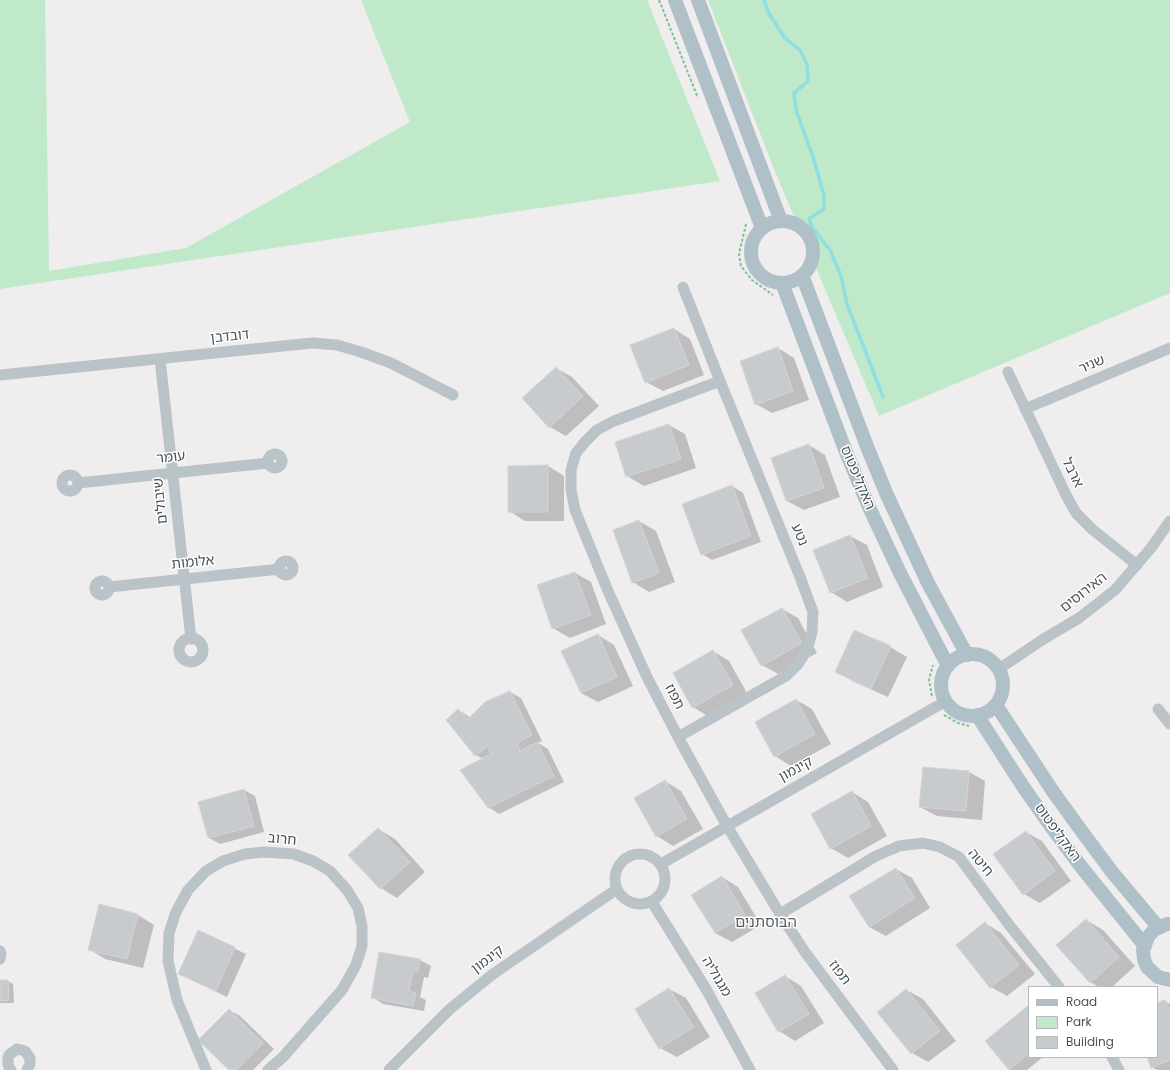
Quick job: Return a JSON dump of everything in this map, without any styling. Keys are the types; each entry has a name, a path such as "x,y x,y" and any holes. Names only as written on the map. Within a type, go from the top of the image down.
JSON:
{"main road":[{"path":"675,0 762,228"},
{"path":"698,0 781,221"},
{"path":"781,221 792,223 804,230 812,244 812,261 802,276 791,282 774,283 761,276 754,268 750,251 755,236 762,228 768,224 781,221"},
{"name":"האקליפטוס","path":"802,276 855,417 887,495 928,583 967,655"},
{"name":"האקליפטוס","path":"782,283 846,452 869,507 900,573 948,666"},
{"path":"975,654 992,661 999,669 1002,677 1003,688 996,705 982,714 971,716 962,714 953,709 943,696 941,685 942,678 948,666 954,660 967,655 975,654"},
{"name":"האקליפטוס","path":"996,705 1078,828 1112,872 1164,926"},
{"name":"האקליפטוס","path":"977,715 1022,785 1050,825 1079,864 1145,946"},
{"path":"1164,926 1154,930 1148,937 1144,950 1144,959 1147,966 1158,976 1170,980"}],"street":[{"name":"נטע","path":"678,738 786,676 798,664 807,650 812,632 814,612 683,287"},
{"name":"דובדבן","path":"0,375 312,343 337,345 362,352 391,363 453,395"},
{"name":"שניר","path":"1025,409 1170,348"},
{"name":"שיבולים","path":"160,359 191,639"},
{"name":"ארבל","path":"1008,372 1076,513 1093,530 1137,565"},
{"name":"תפוז","path":"720,381 614,421 597,430 576,453 571,470 571,490 575,510 611,598 647,677 678,738 727,826 780,914 805,952 893,1070"},
{"name":"עומר","path":"78,483 268,463"},
{"name":"האירוסים","path":"999,669 1042,640 1080,618 1115,590 1137,565 1170,521"},
{"name":"אלומות","path":"109,587 280,569"},
{"name":"קינמון","path":"661,864 946,701"},
{"path":"1158,709 1170,724"},
{"name":"חיטה","path":"780,914 876,856 900,846 923,843 940,847 959,857 1010,926 1058,986"},
{"name":"חרוב","path":"206,1070 176,1000 168,961 169,933 176,912 188,890 206,871 223,861 245,854 264,852 294,854 330,871 347,890 358,908 362,926 362,946 356,965 342,990 283,1057 268,1070"},
{"path":"635,854 642,854 656,859 661,864 664,870 665,885 663,892 658,898 652,902 644,904 632,903 621,896 615,882 615,875 622,862 628,857 635,854"},
{"name":"קינמון","path":"389,1070 450,1009 493,974 617,889"},
{"name":"מגנוליה","path":"652,902 706,989 750,1070"},
{"path":"0,950 0,959"},
{"path":"6,1065 8,1057 13,1051 17,1049 25,1051 31,1060 26,1070"},
{"path":"1113,1058 1119,1070"}],"green space":[{"path":"0,0 45,0 49,271 186,248 410,122 361,0 647,0 720,181 0,289"},
{"path":"708,0 1170,0 1170,293 879,416 776,174"}],"building":[{"path":"674,328 689,365 645,383 630,345"},
{"path":"778,347 793,391 755,405 740,361"},
{"path":"556,367 583,396 549,428 522,398"},
{"path":"669,424 681,459 626,477 615,442"},
{"path":"809,444 824,488 786,501 771,458"},
{"path":"548,465 548,512 508,512 508,466"},
{"path":"732,485 751,536 701,555 682,504"},
{"path":"639,520 659,573 632,583 613,530"},
{"path":"850,535 868,578 830,593 813,550"},
{"path":"575,572 591,615 552,629 537,585"},
{"path":"782,608 802,643 761,666 741,630"},
{"path":"854,630 891,646 871,689 835,672"},
{"path":"598,634 617,677 581,693 561,651"},
{"path":"713,650 733,685 692,708 673,673"},
{"path":"510,691 532,735 517,743 520,751 537,742 554,776 488,808 460,770 491,754 488,746 475,756 446,720 458,709 468,719 485,702"},
{"path":"796,699 815,734 774,757 755,722"},
{"path":"923,767 969,771 966,811 919,807"},
{"path":"665,780 687,819 656,837 634,798"},
{"path":"244,789 254,826 208,838 198,802"},
{"path":"852,791 871,826 830,849 811,814"},
{"path":"378,828 410,862 380,889 348,855"},
{"path":"1026,831 1055,871 1023,895 993,854"},
{"path":"896,868 915,898 869,927 849,896"},
{"path":"722,876 745,915 715,933 691,895"},
{"path":"99,904 138,914 127,959 88,950"},
{"path":"1086,919 1119,957 1090,983 1056,945"},
{"path":"985,922 1019,965 990,988 956,945"},
{"path":"198,930 235,947 216,991 178,974"},
{"path":"379,952 420,959 418,972 413,971 409,991 416,993 413,1006 371,998"},
{"path":"785,975 809,1014 778,1032 755,993"},
{"path":"0,980 8,980 9,1000 0,1001"},
{"path":"669,988 694,1027 659,1049 635,1009"},
{"path":"906,989 940,1031 911,1054 877,1012"},
{"path":"1165,1000 1170,1012 1170,1060 1151,1068 1147,1058 1158,1058 1158,1003"},
{"path":"1028,1006 1028,1054 1009,1070 985,1041"},
{"path":"229,1009 263,1043 236,1070 229,1070 198,1040"}],"waterway":[{"path":"764,0 768,12 784,37 800,50 807,64 808,81 794,93 796,110 813,157 824,195 824,209 809,219 812,227 830,250 841,276 847,304 883,397"}],"district":[{"name":"הבוסתנים","path":"766,923"}]}
